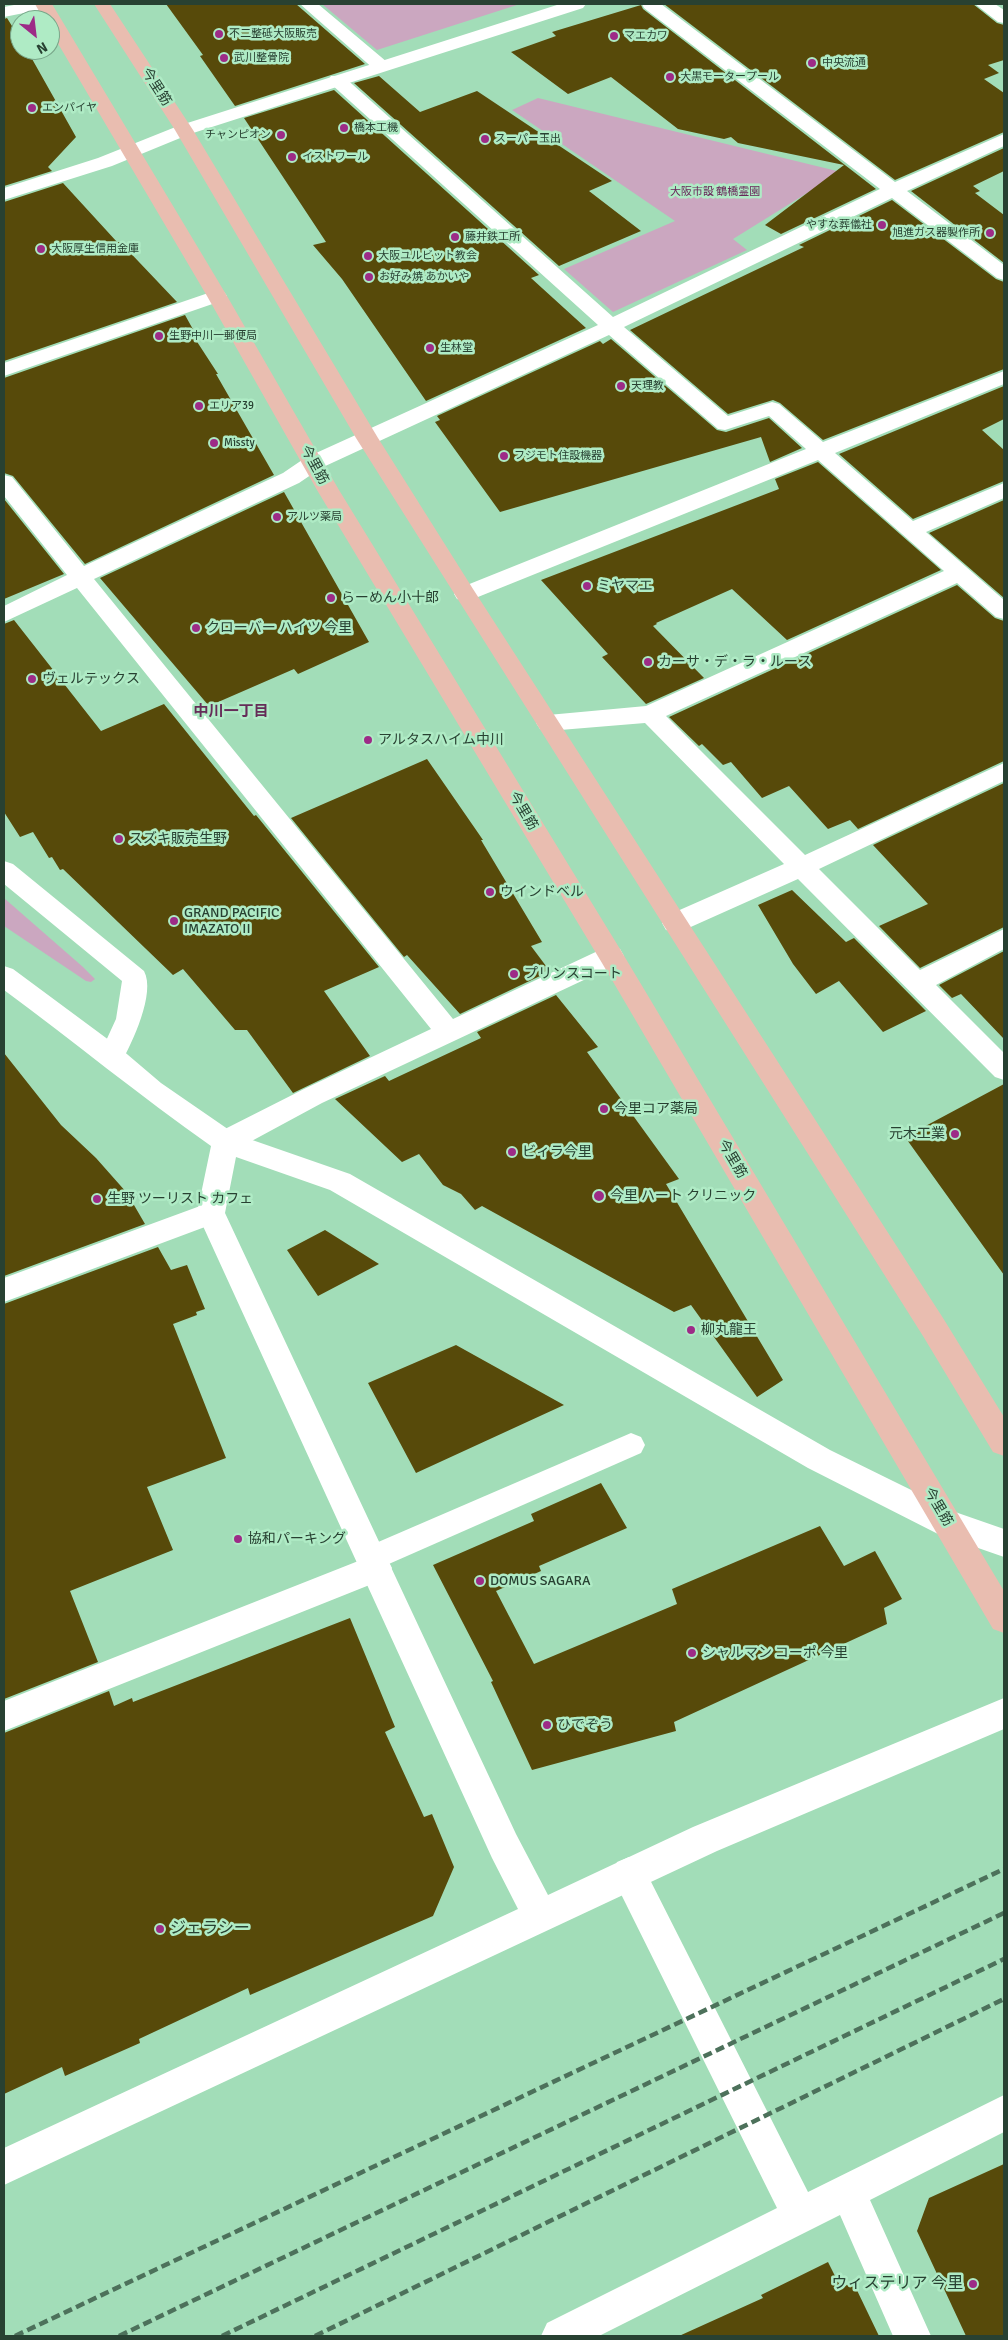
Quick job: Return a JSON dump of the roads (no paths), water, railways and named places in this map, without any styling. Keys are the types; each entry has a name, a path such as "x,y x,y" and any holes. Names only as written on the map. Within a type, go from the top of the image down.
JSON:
{"main road":[{"name":"今里筋","path":"43,4 313,462 612,956 1004,1619"},
{"name":"今里筋","path":"102,4 184,130 368,438 465,594 1004,1443"}],"street":[{"path":"4,12 43,4"},
{"path":"308,4 381,66"},
{"path":"4,194 105,162 184,130 577,4"},
{"path":"650,4 1004,274"},
{"path":"984,4 1004,18"},
{"path":"336,80 611,326 725,424 772,408 1004,612"},
{"path":"4,615 80,577 291,478 313,462 611,326 895,189 1004,139"},
{"path":"4,370 216,296"},
{"path":"465,594 822,452 1004,377"},
{"path":"4,482 448,1032"},
{"path":"911,530 1004,490"},
{"path":"548,723 650,714 960,573"},
{"path":"650,714 1004,1070"},
{"path":"675,923 801,867 1004,771"},
{"path":"4,870 135,978 129,1019 112,1056"},
{"path":"917,983 1004,938"},
{"path":"225,1142 314,1096 612,956"},
{"path":"4,976 112,1056 152,1090 225,1142 340,1182 819,1459 949,1524 1004,1543"},
{"path":"225,1142 211,1213 504,1846 540,1915"},
{"path":"4,1290 211,1213"},
{"path":"4,1716 374,1562"},
{"path":"4,2167 705,1839 1004,1713"},
{"path":"629,1874 800,2215"},
{"path":"560,2336 1004,2113"},
{"path":"848,2192 912,2336"}],"lane":[{"path":"374,1562 631,1445"}],"railway":[{"path":"15,2336 1004,1869"},
{"path":"119,2336 1004,1913"},
{"path":"222,2336 1004,1959"},
{"path":"315,2336 1004,1999"}],"place":[{"name":"不二整砥大阪販売","path":"219,34"},
{"name":"マエカワ","path":"614,36"},
{"name":"武川整骨院","path":"224,58"},
{"name":"中央流通","path":"812,63"},
{"name":"大黒モータープール","path":"670,77"},
{"name":"エンパイヤ","path":"32,108"},
{"name":"橋本工機","path":"344,128"},
{"name":"チャンピオン","path":"281,135"},
{"name":"スーパー玉出","path":"485,139"},
{"name":"イストワール","path":"292,157"},
{"name":"やすな葬儀社","path":"882,225"},
{"name":"旭進ガス器製作所","path":"990,233"},
{"name":"藤井鉄工所","path":"455,237"},
{"name":"大阪厚生信用金庫","path":"41,249"},
{"name":"大阪ユルビット教会","path":"368,256"},
{"name":"お好み焼 あかいや","path":"369,277"},
{"name":"生野中川一郵便局","path":"159,336"},
{"name":"生林堂","path":"430,348"},
{"name":"天理教","path":"621,386"},
{"name":"エリア39","path":"199,406"},
{"name":"Missty","path":"214,443"},
{"name":"フジモト住設機器","path":"504,456"},
{"name":"アルツ薬局","path":"277,517"},
{"name":"ミヤマエ","path":"587,586"},
{"name":"らーめん小十郎","path":"331,598"},
{"name":"クローバー ハイツ 今里","path":"196,628"},
{"name":"カーサ・デ・ラ・ルース","path":"648,662"},
{"name":"ヴェルテックス","path":"32,679"},
{"name":"アルタスハイム中川","path":"368,740"},
{"name":"スズキ販売生野","path":"119,839"},
{"name":"ウインドベル","path":"490,892"},
{"name":"GRAND PACIFIC IMAZATO II","path":"174,921"},
{"name":"プリンスコート","path":"514,974"},
{"name":"今里コア薬局","path":"604,1109"},
{"name":"元木工業","path":"955,1134"},
{"name":"ビィラ今里","path":"512,1152"},
{"name":"今里 ハート クリニック","path":"599,1196"},
{"name":"生野 ツーリスト カフェ","path":"97,1199"},
{"name":"柳丸龍王","path":"691,1330"},
{"name":"協和パーキング","path":"238,1539"},
{"name":"DOMUS SAGARA","path":"480,1581"},
{"name":"シャルマン コーポ 今里","path":"692,1653"},
{"name":"ひでぞう","path":"547,1725"},
{"name":"ジェラシー","path":"160,1929"},
{"name":"ウィステリア 今里","path":"973,2284"}],"district":[{"name":"中川一丁目","path":"231,712"}],"park label":[{"name":"大阪市設 鶴橋霊園","path":"715,192"}]}
